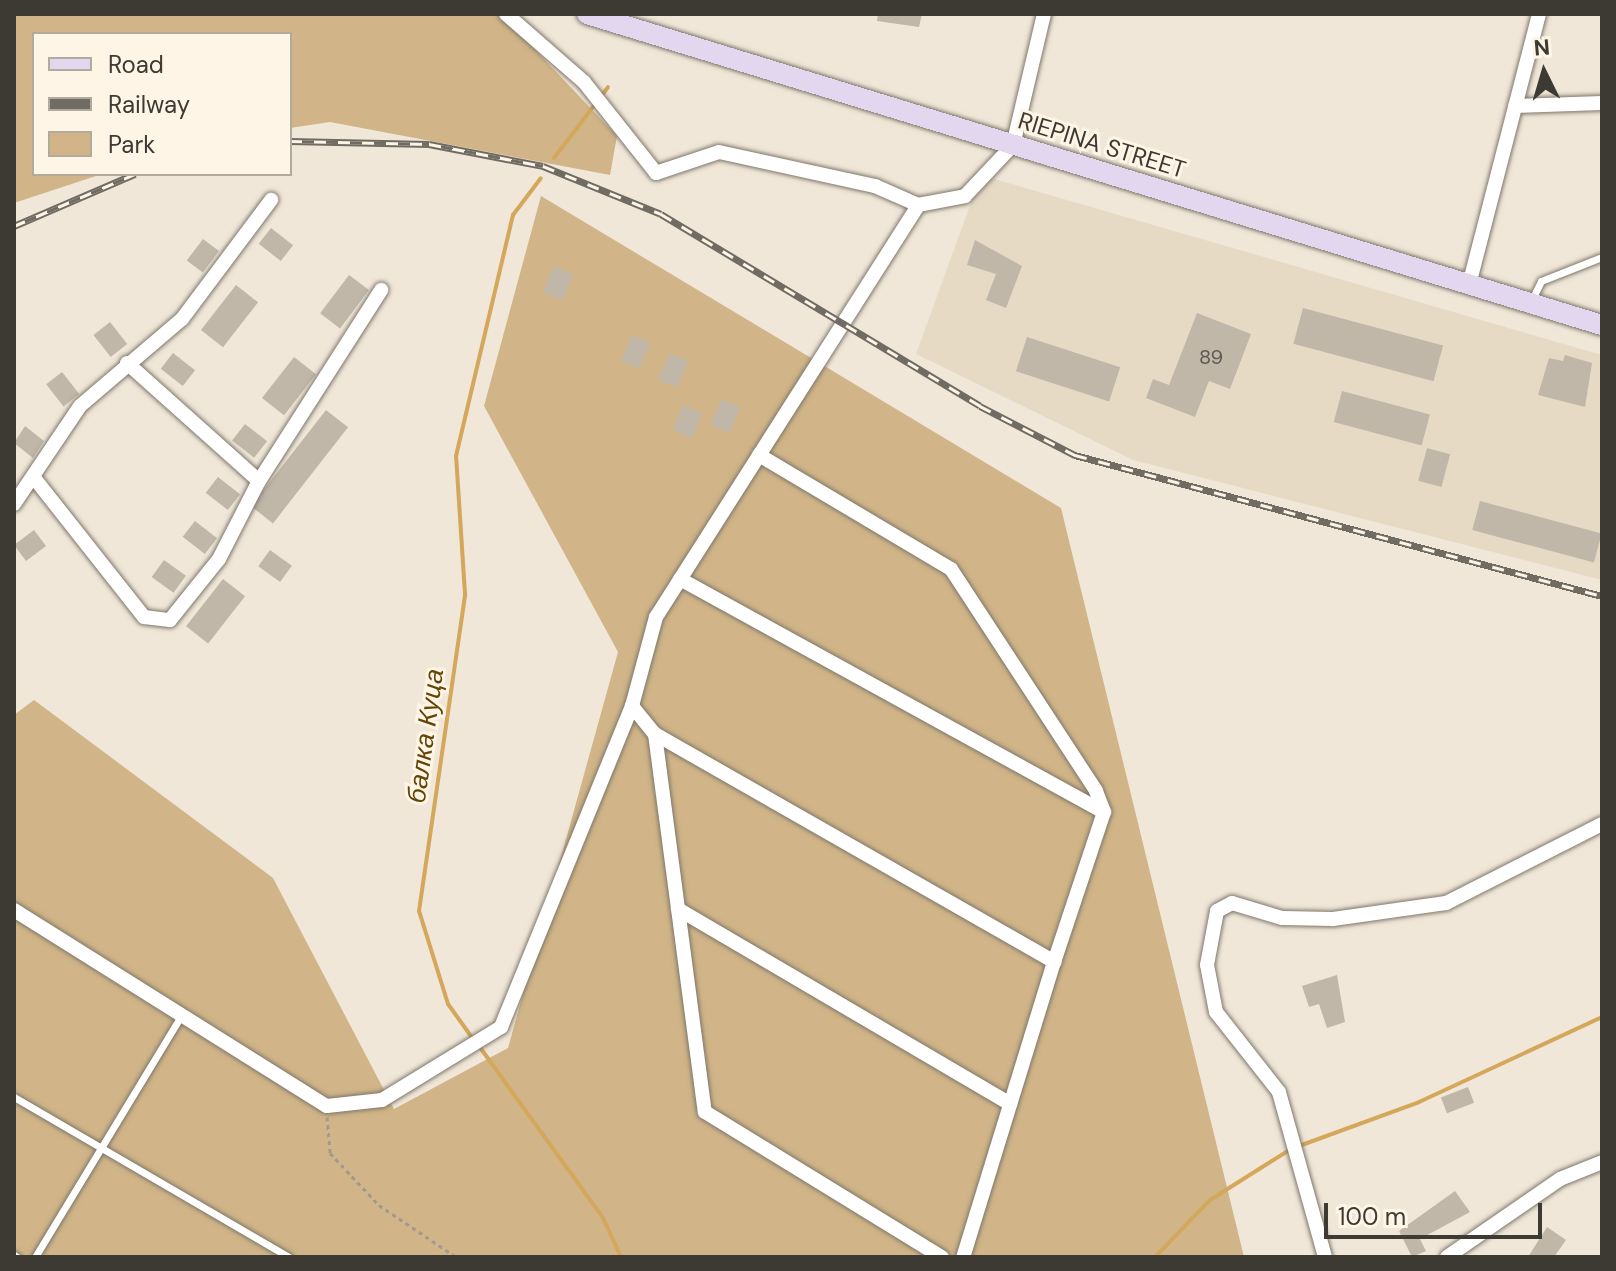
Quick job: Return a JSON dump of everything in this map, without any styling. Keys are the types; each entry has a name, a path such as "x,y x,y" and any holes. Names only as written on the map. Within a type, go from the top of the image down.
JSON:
{"street":[{"name":"RIEPINA STREET","path":"587,14 1470,281 1602,325"},
{"path":"516,16 584,82 656,173 719,152 875,186 918,205 965,196 1013,145 1044,14"},
{"path":"1470,281 1539,14"},
{"path":"1515,106 1602,103"},
{"path":"14,504 35,479 80,406 182,319 271,200"},
{"path":"14,910 327,1106 382,1100 501,1027 632,706 656,617 918,205"},
{"path":"35,479 144,617 170,620 219,559 259,481 381,290"},
{"path":"127,363 259,481"},
{"path":"759,455 951,569 1104,812"},
{"path":"680,579 1104,812"},
{"path":"632,706 655,734 1054,962"},
{"path":"655,734 705,1112 942,1257"},
{"path":"963,1257 1104,812"},
{"path":"1325,1257 1279,1092 1216,1012 1207,965 1217,911 1232,903 1282,918 1333,919 1446,903 1602,824"},
{"path":"678,909 1010,1104"},
{"path":"1447,1257 1560,1179 1602,1162"}],"lane":[{"path":"1530,301 1541,281 1602,257"},
{"path":"35,1257 181,1016"},
{"path":"14,1097 289,1257"}],"path":[{"path":"327,1106 330,1153 379,1205 456,1257"}],"shaded area":[{"path":"981,175 1602,355 1602,580 1133,460 916,354"}],"green space":[{"path":"14,14 501,14 617,136 610,175 330,122 292,128 292,32 32,32 32,176 96,176 14,203"},
{"path":"541,196 1061,508 1244,1257 14,1257 14,715 34,700 273,878 394,1109 508,1048 618,652 484,406"}],"building":[{"path":"878,14 922,14 919,27 877,21"},
{"path":"271,228 293,245 281,261 259,244"},
{"path":"203,239 219,251 203,273 187,261"},
{"path":"975,240 1022,266 1006,308 986,300 996,274 967,265"},
{"path":"554,266 573,274 562,300 543,292"},
{"path":"349,275 369,290 340,328 320,313"},
{"path":"236,285 258,302 223,347 201,330"},
{"path":"1303,308 1443,346 1433,381 1293,344"},
{"path":"1197,313 1251,334 1230,389 1209,381 1195,417 1146,398 1153,379 1169,385"},
{"path":"110,322 127,344 111,357 93,335"},
{"path":"632,335 650,343 639,369 621,361"},
{"path":"1027,337 1120,367 1109,402 1016,371"},
{"path":"173,353 195,370 183,386 161,369"},
{"path":"670,353 688,361 676,388 658,379"},
{"path":"1565,355 1592,363 1585,407 1538,395 1549,358 1563,361"},
{"path":"294,357 316,374 284,415 262,398"},
{"path":"62,372 79,394 63,406 46,384"},
{"path":"1342,391 1430,415 1422,445 1334,422"},
{"path":"722,399 740,407 729,433 711,425"},
{"path":"683,405 702,413 692,438 672,430"},
{"path":"326,410 348,427 273,523 251,506"},
{"path":"245,424 267,441 254,458 232,441"},
{"path":"25,426 44,441 33,458 14,443"},
{"path":"1427,448 1450,454 1441,487 1418,481"},
{"path":"218,477 240,494 228,510 206,493"},
{"path":"1480,501 1602,534 1594,563 1472,530"},
{"path":"195,521 217,538 205,554 183,537"},
{"path":"34,530 46,546 26,561 14,545"},
{"path":"270,550 292,566 280,582 258,566"},
{"path":"164,560 186,576 173,593 152,577"},
{"path":"223,579 245,596 208,644 186,626"},
{"path":"1337,975 1345,1022 1327,1028 1319,1004 1309,1007 1302,986"},
{"path":"1468,1087 1474,1103 1447,1113 1441,1097"},
{"path":"1455,1191 1470,1212 1420,1239 1426,1251 1412,1257 1399,1231"},
{"path":"1547,1227 1566,1240 1554,1257 1528,1257"}],"waterway":[{"name":"балка Куца","path":"554,158 608,87"},
{"name":"балка Куца","path":"473,1039 448,1004 419,911 465,594 456,456 513,215 541,178"},
{"path":"1299,1146 1419,1102 1602,1017"},
{"name":"балка Куца","path":"479,1046 603,1218 621,1257"},
{"path":"1155,1257 1210,1200 1291,1149"}],"railway":[{"path":"292,141 429,144 543,166 661,214 980,406 1075,455 1602,596"},
{"path":"14,226 130,176"}]}
